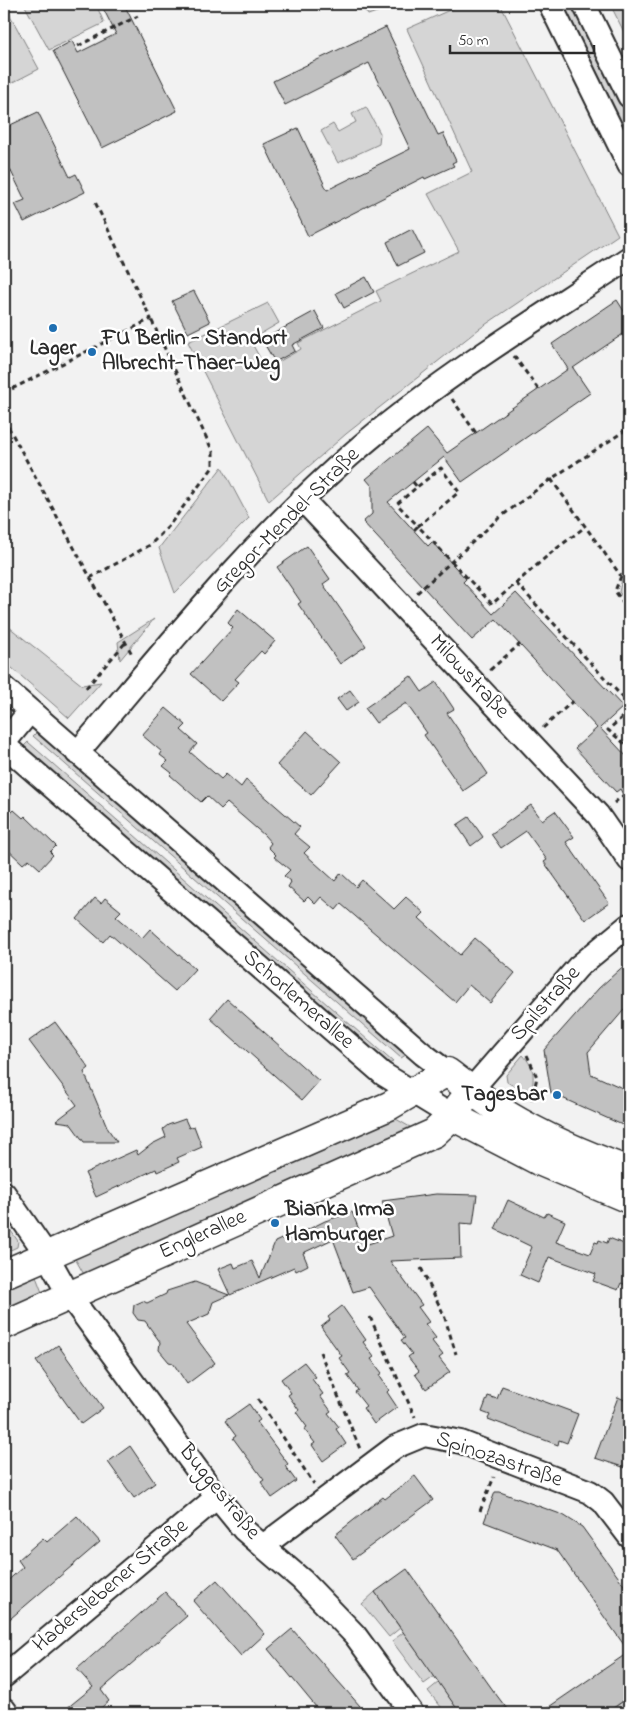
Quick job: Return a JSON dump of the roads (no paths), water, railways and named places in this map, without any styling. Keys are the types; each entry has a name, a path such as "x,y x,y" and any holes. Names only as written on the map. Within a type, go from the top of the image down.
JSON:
{"main road":[{"name":"Englerallee","path":"4,1274 412,1094 447,1072"},
{"name":"Schorlemerallee","path":"447,1072 506,1115 532,1129 629,1172"},
{"name":"Englerallee","path":"4,1325 434,1133 452,1116 471,1090"},
{"name":"Schorlemerallee","path":"452,1116 539,1162 629,1199"}],"street":[{"path":"550,4 629,165"},
{"path":"584,4 629,96"},
{"name":"Gregor-Mendel-Straße","path":"77,752 255,548 302,499 354,451 442,384 629,258"},
{"name":"Milowstraße","path":"302,499 598,815 629,860"},
{"name":"Schorlemerallee","path":"4,688 415,1047 447,1072"},
{"name":"Schorlemerallee","path":"30,711 4,744 379,1071 412,1094 452,1116"},
{"name":"Spilstraße","path":"471,1090 566,979 590,955 629,925"},
{"name":"Buggestraße","path":"4,1193 46,1254 68,1295 217,1497 244,1530 302,1580 343,1621 412,1713"},
{"name":"Spinozastraße","path":"263,1546 367,1467 395,1448 424,1435 461,1442 590,1492 603,1502 629,1536"},
{"name":"Haderslebener Straße","path":"4,1676 217,1497"},
{"path":"4,1709 7,1713"}],"place":[{"name":"Lager","path":"53,328"},
{"name":"FU Berlin - Standort Albrecht-Thaer-Weg","path":"92,352"},
{"name":"Tagesbar","path":"557,1095"},
{"name":"Bianka Irma Hamburger","path":"275,1223"}]}
